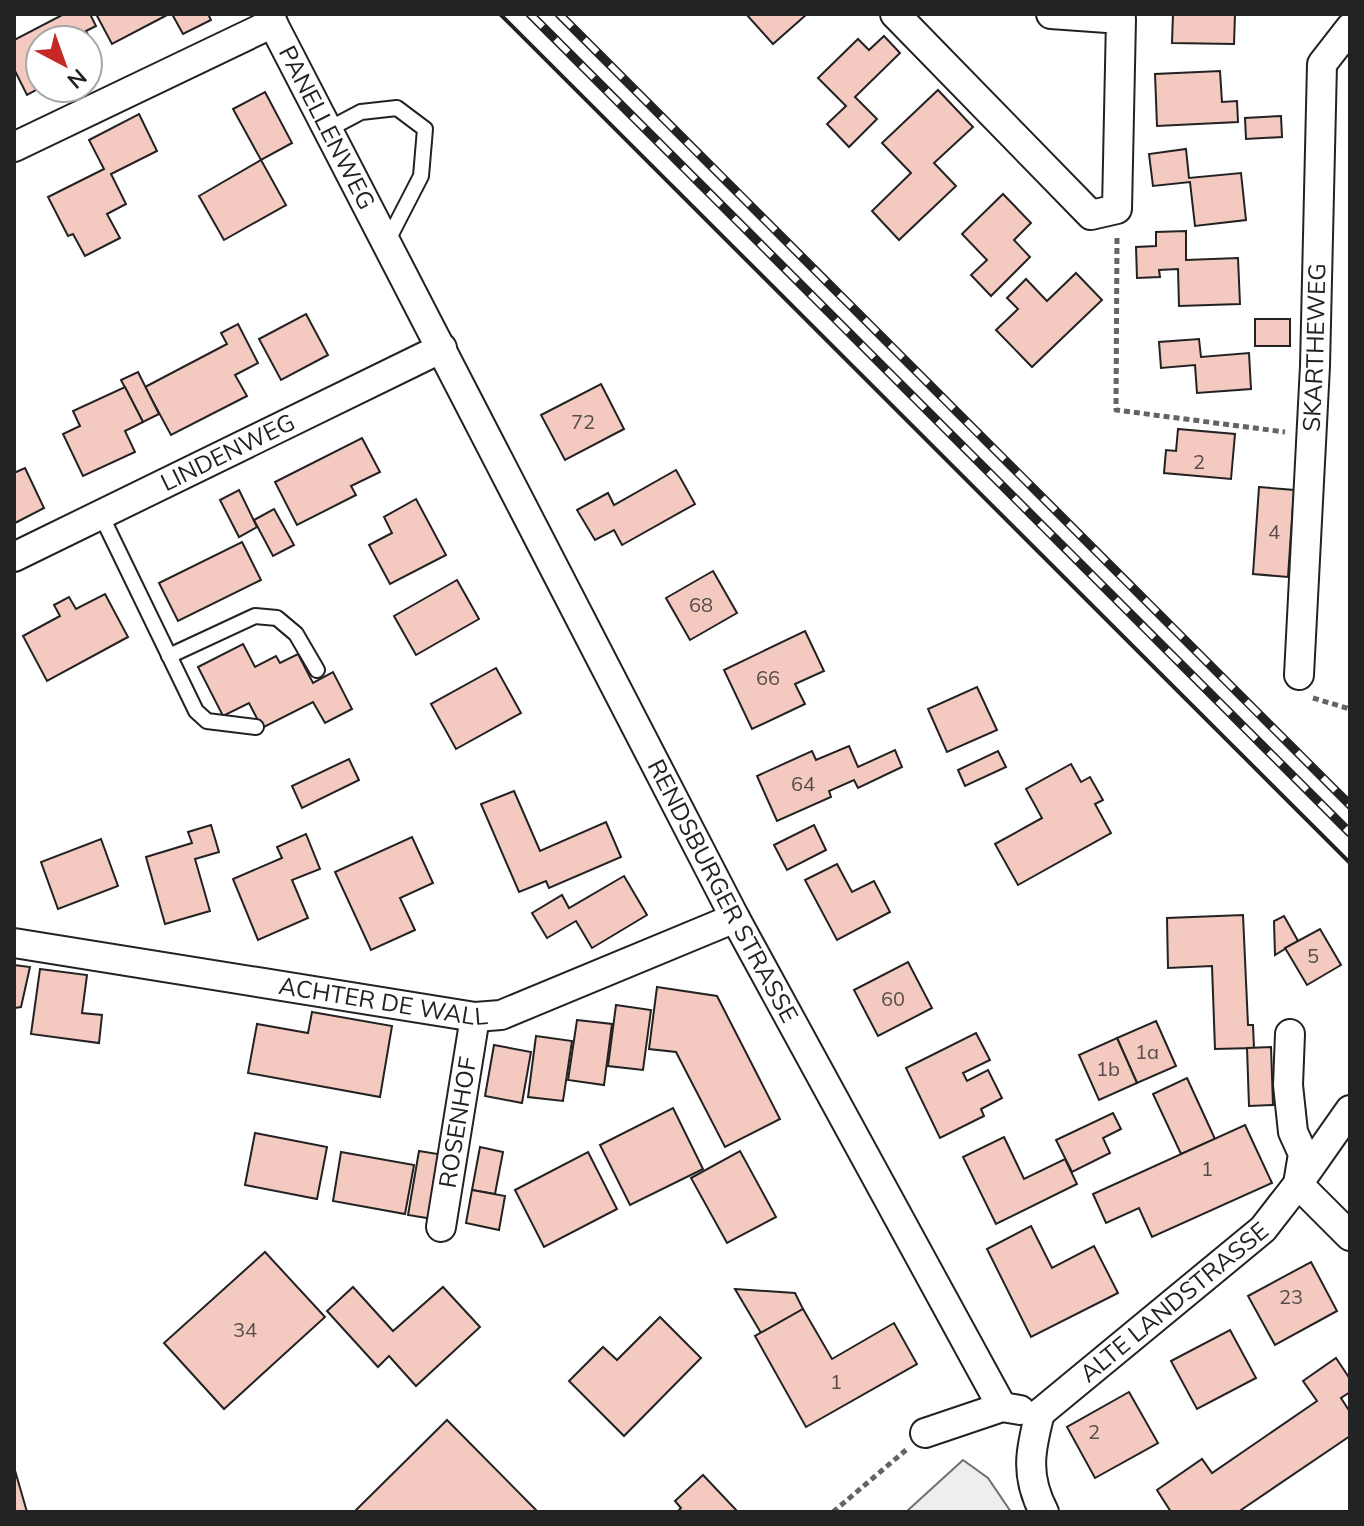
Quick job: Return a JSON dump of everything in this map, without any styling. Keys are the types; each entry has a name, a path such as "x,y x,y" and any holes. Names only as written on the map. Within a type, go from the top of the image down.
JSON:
{"street":[{"path":"895,14 1091,215 1117,209 1121,19 1051,14"},
{"path":"14,147 270,18"},
{"name":"PANELLENWEG","path":"270,18 387,243"},
{"name":"SKARTHEWEG","path":"1299,675 1312,436 1322,64 1350,28"},
{"name":"RENDSBURGER STRASSE","path":"387,243 735,918 1002,1407"},
{"name":"LINDENWEG","path":"14,557 442,348"},
{"name":"ACHTER DE WALL","path":"14,943 475,1017 501,1015 735,918"},
{"name":"ROSENHOF","path":"441,1227 475,1017"},
{"path":"1290,1034 1288,1085 1293,1132 1303,1154 1298,1184 1350,1236"},
{"name":"ALTE LANDSTRASSE","path":"1040,1413 1263,1229 1350,1110"},
{"path":"925,1433 1002,1407 1040,1413 1030,1454 1034,1493 1044,1512"}],"lane":[{"path":"327,130 361,112 397,108 425,129 421,176 387,243"},
{"path":"101,515 196,711 207,721 256,727"},
{"path":"169,656 255,616 277,618 296,634 317,670"}],"path":[{"path":"1117,209 1116,410 1312,436"},
{"path":"833,1512 925,1433"}],"shaded area":[{"path":"963,1460 988,1478 1011,1512 906,1512"}],"building":[{"path":"64,14 90,14 95,24 45,24"},
{"path":"96,14 169,14 112,44"},
{"path":"172,14 208,14 211,20 183,34"},
{"path":"746,14 807,14 773,44"},
{"path":"1173,14 1235,14 1234,44 1172,43"},
{"path":"24,35 24,89 14,69 14,40"},
{"path":"884,36 900,53 855,97 877,119 849,147 827,124 846,106 818,78 858,39 869,50"},
{"path":"1220,71 1222,102 1237,101 1238,122 1157,126 1155,74"},
{"path":"938,90 973,127 934,163 956,186 899,240 872,211 911,173 882,143"},
{"path":"265,92 292,143 261,160 233,109"},
{"path":"139,114 157,151 111,174 126,204 107,214 120,238 85,256 73,234 68,236 48,197 104,169 89,140"},
{"path":"1281,116 1282,137 1246,139 1245,118"},
{"path":"1186,149 1189,178 1241,173 1246,220 1195,226 1190,182 1153,186 1149,154"},
{"path":"261,160 286,205 224,240 199,196"},
{"path":"1003,194 1031,223 1014,240 1030,257 991,296 971,275 987,260 962,234"},
{"path":"1186,231 1186,260 1238,258 1240,304 1179,306 1178,269 1159,270 1160,277 1137,278 1136,247 1156,246 1156,232"},
{"path":"1076,273 1102,300 1032,367 996,330 1018,309 1007,298 1026,279 1047,301"},
{"path":"306,314 328,355 281,380 259,339"},
{"path":"1255,319 1290,319 1290,346 1255,346"},
{"path":"238,324 258,363 235,375 247,396 171,435 145,387 227,344 221,333"},
{"path":"1199,339 1201,357 1249,353 1251,389 1197,393 1195,365 1161,368 1159,342"},
{"path":"138,372 159,414 143,422 121,380"},
{"path":"601,384 624,429 565,460 541,415"},
{"path":"125,387 143,422 125,431 135,452 83,476 63,434 80,426 73,411"},
{"path":"1178,429 1235,434 1231,479 1164,473 1166,450 1176,451"},
{"path":"362,438 380,472 351,486 356,495 297,525 275,482"},
{"path":"25,468 44,508 15,523 14,473"},
{"path":"676,470 695,504 622,545 614,530 595,540 577,510 608,493 614,505"},
{"path":"1259,487 1294,490 1288,577 1253,574"},
{"path":"239,490 257,527 239,537 220,500"},
{"path":"416,499 446,555 390,584 369,545 392,533 384,517"},
{"path":"274,509 294,545 273,556 254,520"},
{"path":"242,542 261,580 178,621 159,583"},
{"path":"713,571 737,613 690,640 666,598"},
{"path":"457,580 479,619 416,655 394,616"},
{"path":"105,594 128,637 47,681 23,636 60,616 54,605 69,597 76,609"},
{"path":"805,631 824,671 795,684 805,704 752,729 724,670"},
{"path":"243,644 255,667 276,656 280,663 298,654 313,683 333,672 352,709 325,723 313,702 262,728 249,703 223,716 198,667"},
{"path":"496,668 521,713 456,749 431,704"},
{"path":"977,687 997,730 947,752 928,709"},
{"path":"849,746 858,767 895,750 902,767 858,788 854,780 829,791 831,797 777,821 757,776 812,751 816,760"},
{"path":"998,751 1006,767 965,786 958,770"},
{"path":"349,759 359,780 302,808 292,786"},
{"path":"1071,764 1081,782 1090,777 1103,800 1095,804 1111,833 1018,885 995,844 1042,818 1026,789"},
{"path":"514,791 540,851 606,822 621,857 549,888 546,881 519,892 481,804"},
{"path":"211,825 219,852 195,859 210,911 165,924 146,857 192,843 188,832"},
{"path":"814,825 826,850 787,870 774,845"},
{"path":"306,834 320,869 292,880 308,918 258,940 233,879 282,858 277,847"},
{"path":"412,837 433,883 400,898 415,930 371,950 335,872"},
{"path":"101,839 118,886 58,909 41,862"},
{"path":"837,864 852,892 874,881 890,912 837,940 805,880"},
{"path":"624,876 647,915 592,948 576,921 547,938 532,913 562,895 569,908"},
{"path":"1243,915 1248,1025 1253,1025 1254,1048 1215,1049 1212,966 1168,968 1167,918"},
{"path":"1284,916 1298,941 1275,955 1274,921"},
{"path":"1320,929 1341,965 1307,985 1285,948"},
{"path":"908,962 932,1008 878,1036 854,990"},
{"path":"14,965 30,967 21,1007 14,1008"},
{"path":"40,969 87,975 82,1013 102,1015 99,1043 31,1034"},
{"path":"657,987 717,996 780,1119 725,1147 676,1052 649,1049"},
{"path":"616,1005 651,1010 643,1070 608,1066"},
{"path":"312,1012 392,1026 380,1097 248,1073 257,1024 308,1033"},
{"path":"577,1020 612,1024 604,1085 568,1080"},
{"path":"1156,1021 1176,1066 1137,1083 1117,1038"},
{"path":"976,1033 990,1060 963,1073 967,1081 988,1070 1002,1098 981,1109 984,1116 940,1138 906,1068"},
{"path":"536,1036 572,1041 563,1101 528,1097"},
{"path":"1117,1038 1137,1083 1099,1100 1079,1055"},
{"path":"494,1045 531,1052 522,1103 485,1096"},
{"path":"1271,1047 1273,1105 1249,1106 1247,1048"},
{"path":"1187,1078 1215,1139 1181,1154 1153,1094"},
{"path":"673,1108 703,1169 630,1205 600,1145"},
{"path":"1113,1113 1121,1129 1103,1138 1110,1153 1072,1172 1056,1140"},
{"path":"1245,1125 1272,1183 1152,1237 1139,1208 1106,1223 1093,1194"},
{"path":"255,1133 327,1147 317,1199 245,1185"},
{"path":"1004,1137 1024,1179 1065,1159 1077,1184 996,1224 963,1157"},
{"path":"480,1147 503,1152 495,1194 472,1190"},
{"path":"419,1151 444,1155 433,1219 408,1215"},
{"path":"740,1151 776,1217 727,1243 691,1178"},
{"path":"341,1152 414,1165 405,1214 333,1201"},
{"path":"588,1152 617,1209 544,1247 515,1190"},
{"path":"472,1190 505,1196 499,1230 466,1223"},
{"path":"1031,1226 1052,1268 1094,1246 1118,1293 1031,1337 987,1249"},
{"path":"265,1252 325,1317 224,1409 164,1343"},
{"path":"1311,1262 1337,1311 1275,1345 1248,1296"},
{"path":"353,1287 393,1331 443,1287 480,1327 416,1386 389,1356 378,1367 327,1311"},
{"path":"735,1289 795,1293 803,1309 761,1333"},
{"path":"803,1309 832,1359 894,1323 917,1364 806,1427 755,1336"},
{"path":"660,1317 701,1358 624,1436 569,1381 603,1347 617,1360"},
{"path":"1230,1330 1256,1378 1197,1409 1171,1361"},
{"path":"1336,1358 1350,1379 1350,1392 1341,1398 1350,1412 1350,1436 1238,1512 1171,1512 1157,1490 1202,1459 1212,1473 1317,1401 1303,1381"},
{"path":"1129,1392 1158,1443 1095,1478 1067,1427"},
{"path":"447,1420 538,1512 354,1512"},
{"path":"14,1467 27,1512 14,1512"},
{"path":"703,1475 738,1512 677,1512 681,1508 675,1501"}],"railway":[{"path":"530,14 1350,833"},
{"path":"559,14 1350,805"}],"wall":[{"path":"500,14 1350,863"}]}
